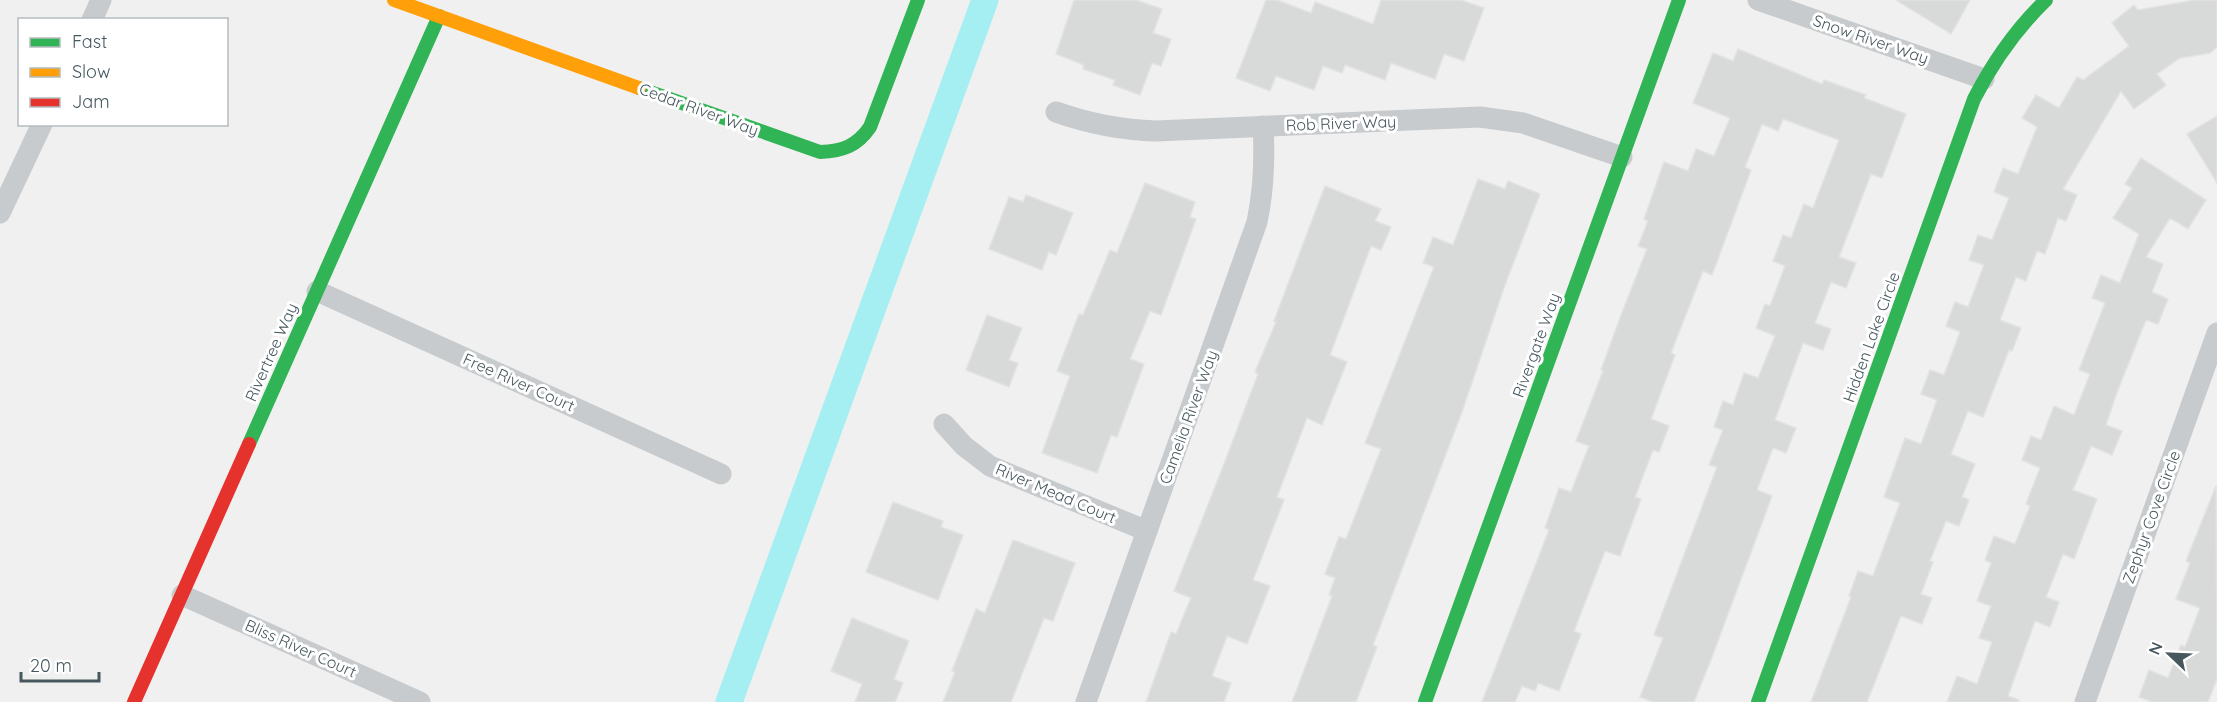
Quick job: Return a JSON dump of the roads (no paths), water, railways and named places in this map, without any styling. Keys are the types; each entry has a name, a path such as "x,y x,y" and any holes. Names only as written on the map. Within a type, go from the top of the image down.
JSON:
{"street":[{"path":"93,18 101,0"},
{"name":"Cedar River Way","path":"394,0 820,152 839,152 854,146 870,127 918,0"},
{"name":"Rivergate Way","path":"1425,702 1679,0"},
{"name":"Snow River Way","path":"1758,0 1984,79"},
{"name":"Hidden Lake Circle","path":"1758,702 1974,99 2008,41 2046,0"},
{"name":"Rivertree Way","path":"134,702 440,16"},
{"name":"Rob River Way","path":"1056,112 1091,124 1128,130 1156,131 1480,117 1523,123 1622,157"},
{"path":"0,213 41,126"},
{"name":"Camelia River Way","path":"1086,702 1257,222 1264,179 1263,126"},
{"name":"Free River Court","path":"316,291 721,474"},
{"name":"Zephyr Cove Circle","path":"2085,702 2217,333"},
{"name":"River Mead Court","path":"944,424 964,446 990,466 1147,531"},
{"name":"Bliss River Court","path":"182,595 420,702"}],"waterway":[{"path":"729,702 985,0"}]}
